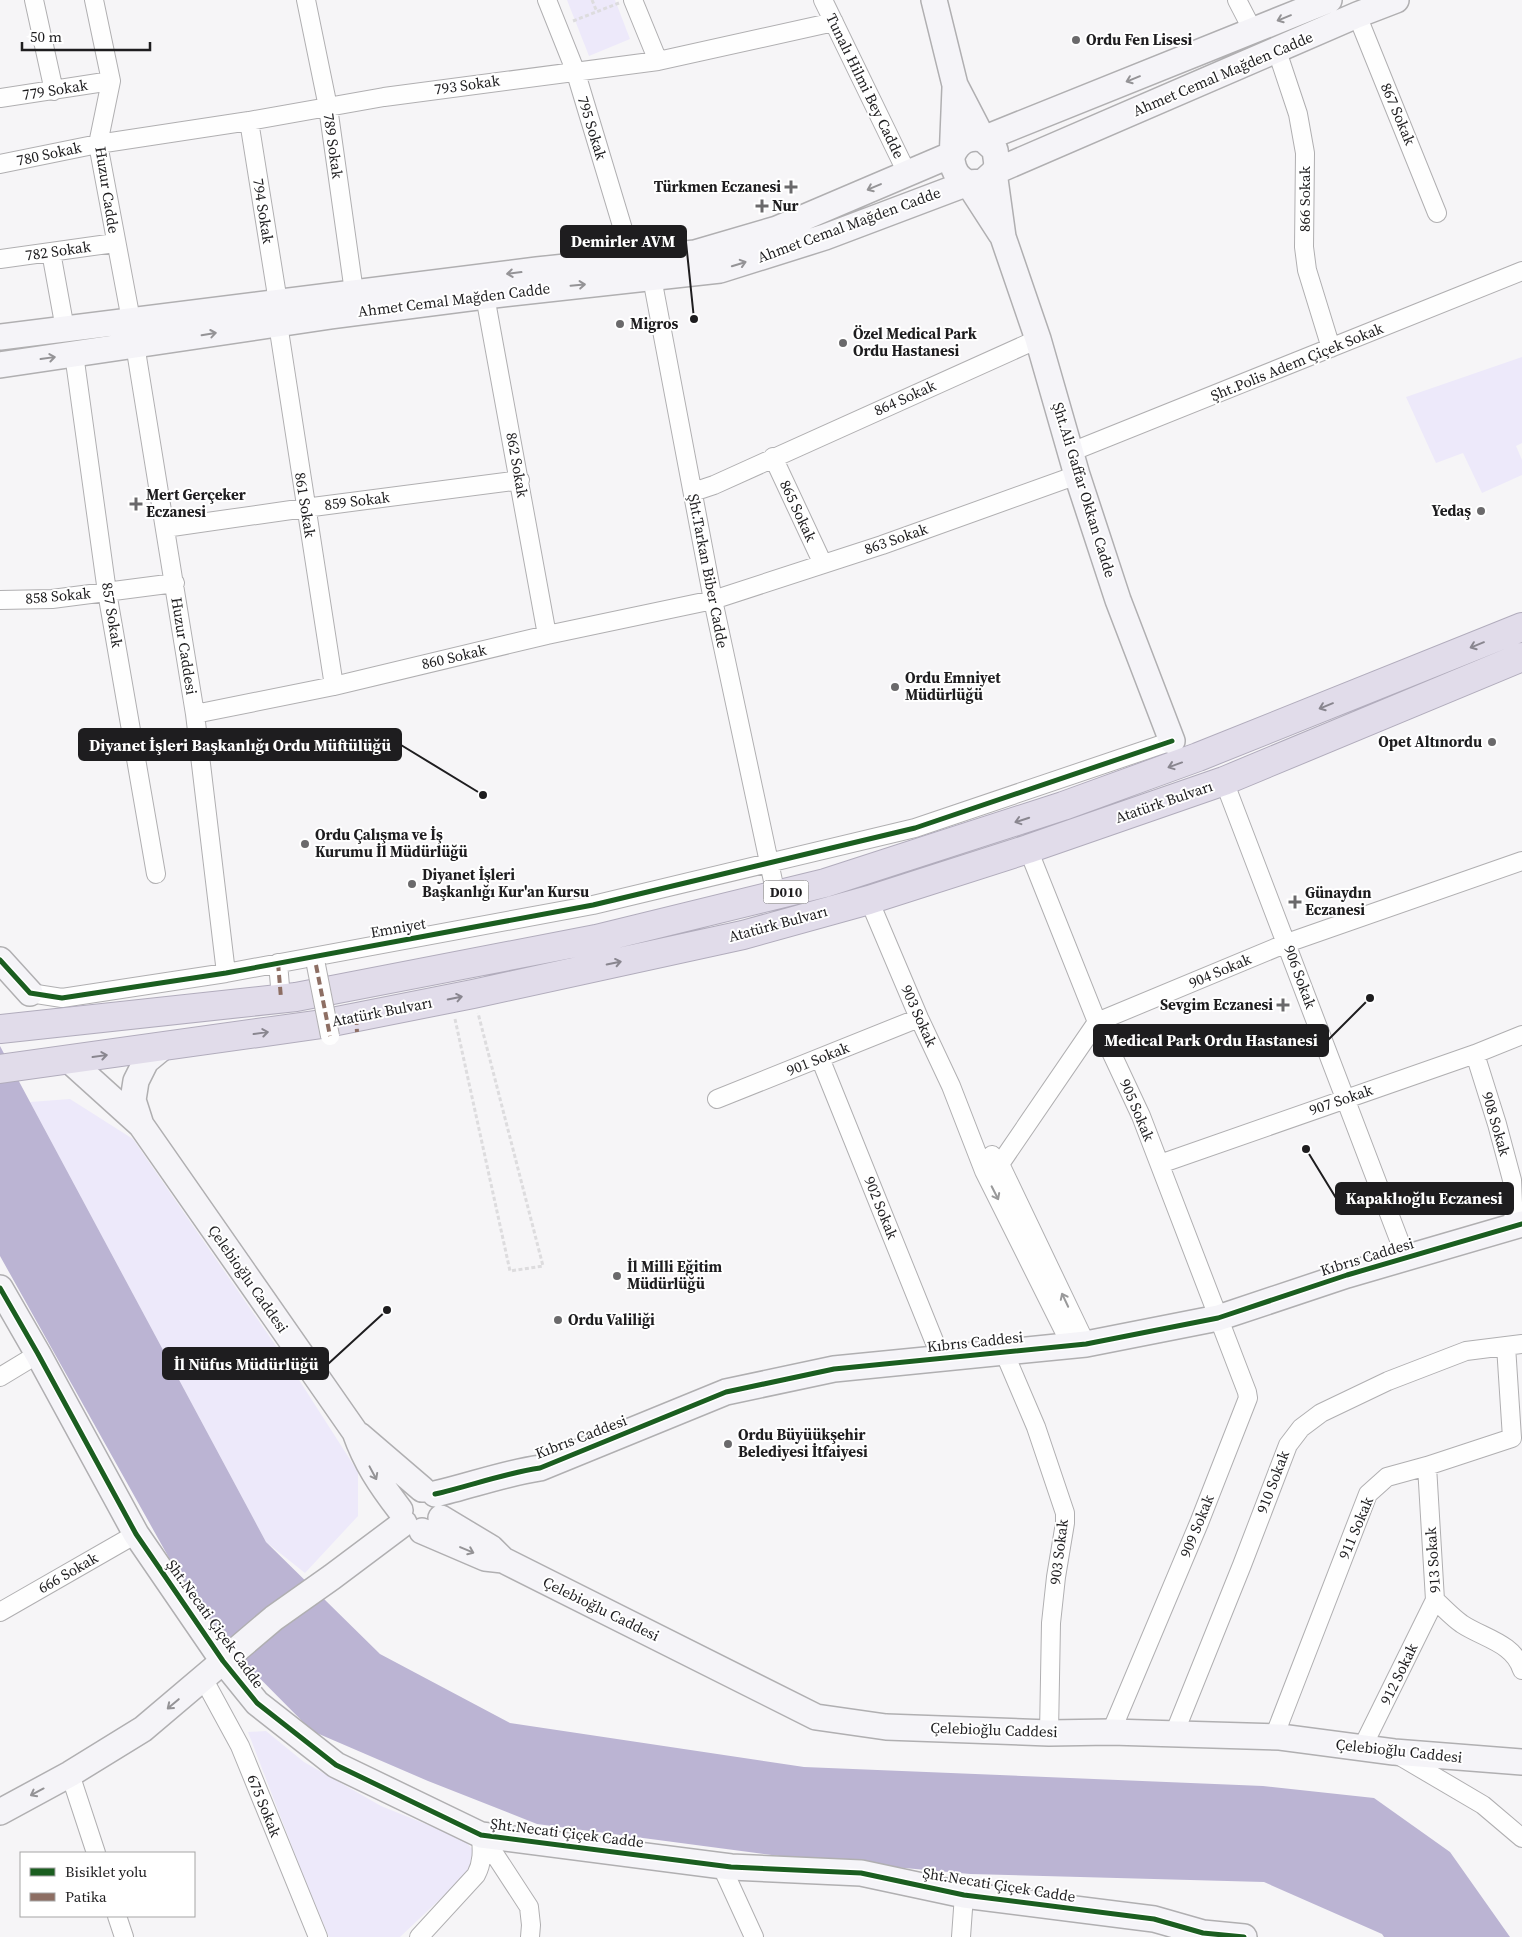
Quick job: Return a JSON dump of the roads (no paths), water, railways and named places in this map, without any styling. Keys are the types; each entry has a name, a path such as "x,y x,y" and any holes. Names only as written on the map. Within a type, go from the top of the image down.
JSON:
{"highway":[{"name":"Atatürk Bulvarı","path":"8,1028 296,997 596,939 825,883 1063,806 1198,756 1522,627"},
{"name":"Atatürk Bulvarı","path":"0,1069 322,1024 356,1025 462,996 743,935 870,900 1028,849 1224,781 1522,657"}],"main road":[{"name":"Şht.Ali Gaffar Okkan Cadde","path":"934,0 955,85 983,140 995,150 997,165 994,172 1003,237 1038,339 1074,463 1118,600 1172,741"},
{"name":"Ahmet Cemal Mağden Cadde","path":"0,365 134,346 278,313 354,292 695,253 777,229 953,154 961,142 968,139 983,140 1329,0"},
{"name":"Ahmet Cemal Mağden Cadde","path":"0,337 130,320 278,313 485,296 720,270 825,237 968,183 983,182 994,172 1357,15 1396,0"},
{"name":"Şht.Ali Gaffar Okkan Cadde","path":"955,85 952,161 956,174 968,183 1003,237"},
{"path":"0,960 30,993"},
{"path":"141,1125 133,1100 136,1081 146,1061 164,1046"},
{"path":"68,1060 141,1125"},
{"name":"Çelebioğlu Caddesi","path":"141,1125 355,1432 362,1452 377,1480 424,1511 485,1558 503,1560 816,1717 886,1727 1049,1733 1111,1732 1274,1737 1394,1752 1522,1762"},
{"name":"Kıbrıs Caddesi","path":"424,1511 472,1485 521,1471 540,1468 726,1392 834,1369 1078,1344 1218,1318 1346,1275 1518,1225"},
{"name":"Şht.Necati Çiçek Cadde","path":"0,1288 136,1534 223,1661 257,1703 336,1766 481,1835 721,1865 861,1873 964,1895 1154,1920 1185,1932 1244,1937"},
{"path":"0,1812 70,1774 142,1729 274,1618 424,1511"}],"street":[{"path":"34,0 54,91"},
{"name":"Huzur Cadde","path":"94,0 111,81 98,144 130,320"},
{"name":"789 Sokak","path":"306,0 328,107 354,292"},
{"name":"795 Sokak","path":"547,0 574,70 632,259"},
{"path":"633,0 658,61"},
{"name":"Tunalı Hilmi Bey Cadde","path":"823,0 908,173"},
{"path":"1237,0 1253,31"},
{"name":"867 Sokak","path":"1357,15 1437,213"},
{"name":"793 Sokak","path":"98,144 249,121 384,97 574,70 658,61 834,22"},
{"name":"866 Sokak","path":"1277,51 1298,114 1305,153 1304,247 1307,270 1331,348"},
{"name":"779 Sokak","path":"0,98 111,81"},
{"name":"794 Sokak","path":"249,121 278,313"},
{"name":"780 Sokak","path":"0,164 98,144"},
{"name":"782 Sokak","path":"0,259 115,243"},
{"path":"50,252 65,329"},
{"name":"Şht.Polis Adem Çiçek Sokak","path":"1074,463 1331,348 1522,271"},
{"name":"Şht.Tarkan Biber Cadde","path":"652,278 713,600 776,895"},
{"name":"862 Sokak","path":"485,296 548,635"},
{"name":"861 Sokak","path":"278,313 305,508 334,686"},
{"name":"Huzur Caddesi","path":"130,320 175,583 195,714 226,973"},
{"name":"864 Sokak","path":"693,492 714,485 1038,339"},
{"name":"857 Sokak","path":"74,354 107,592 156,874"},
{"name":"865 Sokak","path":"773,458 823,564"},
{"name":"863 Sokak","path":"713,600 823,564 1074,463"},
{"name":"859 Sokak","path":"165,528 520,480"},
{"name":"858 Sokak","path":"0,600 52,599 175,583"},
{"name":"860 Sokak","path":"195,714 334,686 548,635 713,600"},
{"name":"Emniyet","path":"30,993 62,998 226,973 593,904 915,828 1172,741"},
{"name":"906 Sokak","path":"1224,781 1406,1258"},
{"name":"905 Sokak","path":"1028,849 1097,1022 1160,1164 1218,1318"},
{"name":"904 Sokak","path":"1097,1022 1287,943 1522,861"},
{"name":"903 Sokak","path":"870,900 919,1018 951,1086 984,1172 1078,1344"},
{"path":"278,963 281,998"},
{"path":"316,965 330,1036"},
{"name":"901 Sokak","path":"717,1099 919,1018"},
{"path":"984,1172 1000,1164 1097,1022"},
{"name":"907 Sokak","path":"1160,1164 1475,1054 1522,1035"},
{"name":"908 Sokak","path":"1475,1054 1512,1180 1518,1225"},
{"name":"902 Sokak","path":"820,1058 941,1358"},
{"name":"903 Sokak","path":"969,1132 1000,1164 1078,1344"},
{"name":"909 Sokak","path":"1111,1732 1199,1524 1248,1398 1218,1318"},
{"name":"911 Sokak","path":"1274,1737 1368,1494 1387,1477 1512,1438 1514,1345"},
{"name":"910 Sokak","path":"1174,1734 1288,1445 1301,1428 1321,1413 1388,1381 1466,1351 1514,1345"},
{"name":"903 Sokak","path":"1004,1352 1036,1428 1065,1513 1051,1623 1049,1733"},
{"path":"0,1377 38,1354"},
{"name":"913 Sokak","path":"1427,1466 1436,1600 1461,1623 1506,1647 1516,1656 1522,1670"},
{"name":"666 Sokak","path":"0,1612 136,1534"},
{"name":"912 Sokak","path":"1362,1748 1436,1600"},
{"name":"675 Sokak","path":"203,1678 240,1746 318,1937"},
{"path":"1394,1752 1483,1805 1522,1838"},
{"path":"70,1774 96,1852"},
{"path":"419,1937 476,1875 481,1865 483,1852 481,1835"},
{"path":"481,1835 529,1907 530,1937"},
{"path":"721,1865 754,1937"},
{"path":"961,1937 964,1895"},
{"path":"117,1917 124,1937"}],"place":[{"name":"Ordu Fen Lisesi","path":"1076,40"},
{"name":"Türkmen Eczanesi","path":"791,187"},
{"name":"Nur","path":"762,206"},
{"name":"Demirler AVM","path":"694,319"},
{"name":"Migros","path":"620,324"},
{"name":"Özel Medical Park Ordu Hastanesi","path":"843,343"},
{"name":"Mert Gerçeker Eczanesi","path":"136,504"},
{"name":"Yedaş","path":"1481,511"},
{"name":"Ordu Emniyet Müdürlüğü","path":"895,687"},
{"name":"Opet Altınordu","path":"1492,742"},
{"name":"Diyanet İşleri Başkanlığı Ordu Müftülüğü","path":"483,795"},
{"name":"Ordu Çalışma ve İş Kurumu İl Müdürlüğü","path":"305,844"},
{"name":"Diyanet İşleri Başkanlığı Kur'an Kursu","path":"412,884"},
{"name":"Günaydın Eczanesi","path":"1295,902"},
{"name":"Medical Park Ordu Hastanesi","path":"1370,998"},
{"name":"Sevgim Eczanesi","path":"1283,1005"},
{"name":"Kapaklıoğlu Eczanesi","path":"1306,1149"},
{"name":"İl Milli Eğitim Müdürlüğü","path":"617,1276"},
{"name":"İl Nüfus Müdürlüğü","path":"387,1310"},
{"name":"Ordu Valiliği","path":"558,1320"},
{"name":"Ordu Büyüükşehir Belediyesi İtfaiyesi","path":"728,1444"}]}
